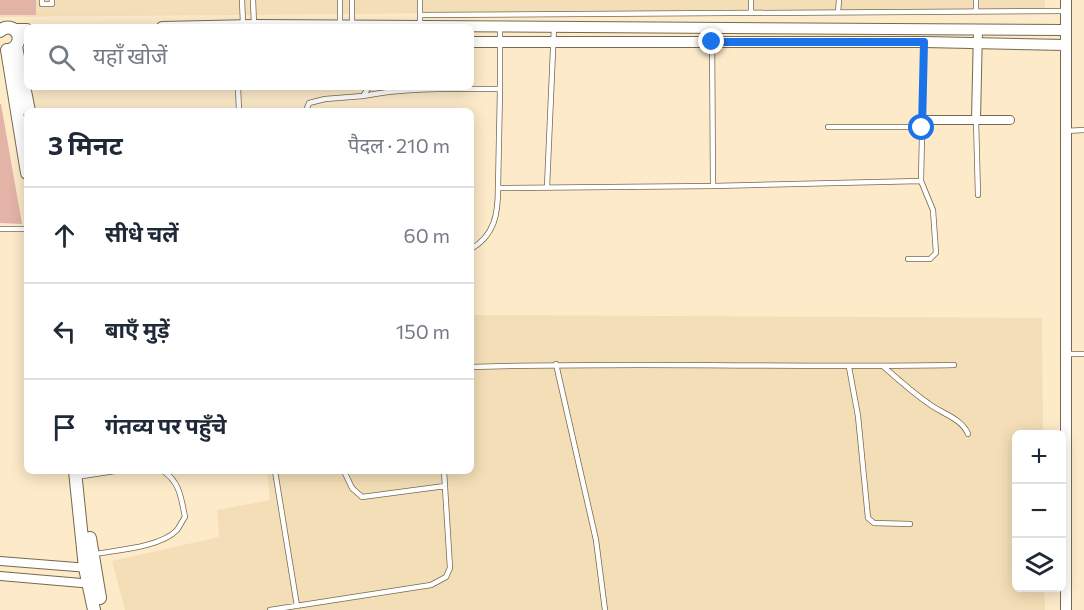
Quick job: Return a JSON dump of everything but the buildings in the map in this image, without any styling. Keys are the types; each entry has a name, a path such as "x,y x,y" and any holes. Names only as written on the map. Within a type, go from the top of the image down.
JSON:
{"main road":[{"path":"5,29 18,34 14,46 24,144"},
{"path":"14,46 24,89"},
{"path":"24,90 28,108"},
{"path":"79,474 93,584 94,610"},
{"path":"93,584 102,610"}],"street":[{"path":"1066,5 1066,610"},
{"path":"395,24 420,21 460,24"},
{"path":"474,25 1065,30"},
{"path":"843,28 843,42"},
{"path":"976,120 978,28"},
{"path":"5,29 24,29"},
{"path":"474,42 978,42 1065,45"},
{"path":"923,124 1010,120"},
{"path":"0,561 89,562"},
{"path":"0,576 93,584"}],"lane":[{"path":"42,0 42,4 52,4 52,0"},
{"path":"242,0 248,24"},
{"path":"248,24 253,0"},
{"path":"340,0 340,24"},
{"path":"352,0 352,24"},
{"path":"420,0 420,21 751,12 976,11 1066,5"},
{"path":"751,0 751,12"},
{"path":"838,0 838,12"},
{"path":"976,0 976,11"},
{"path":"474,246 494,227 498,210 500,27"},
{"path":"547,187 554,27"},
{"path":"712,27 713,186"},
{"path":"908,260 930,259 936,253 933,210 921,181 925,28"},
{"path":"474,89 500,89"},
{"path":"238,90 239,108"},
{"path":"363,96 367,90"},
{"path":"307,108 309,103 325,99 398,90"},
{"path":"976,120 978,195"},
{"path":"828,127 923,124"},
{"path":"1065,131 1084,130"},
{"path":"498,188 921,181"},
{"path":"0,229 24,229"},
{"path":"1065,354 1084,354"},
{"path":"474,367 556,364 849,367 954,365"},
{"path":"556,364 596,540 605,610"},
{"path":"849,367 858,416 868,518 874,523 910,524"},
{"path":"884,367 930,406 966,428 968,434"},
{"path":"89,562 164,538 177,530 185,517 180,495 172,477 168,474"},
{"path":"275,474 297,606"},
{"path":"345,474 352,488 362,497 445,486"},
{"path":"270,610 431,585 446,577 450,568 444,474"}],"shaded area":[{"path":"0,0 1045,0 1045,8 0,17"},
{"path":"0,0 36,0 36,15 0,15"},
{"path":"1,104 22,224 0,223"},
{"path":"474,315 1042,318 1043,430 1012,430 1012,592 1044,592 1045,610 125,610 112,561 219,537 217,510 270,500 267,474 474,474"}],"route":[{"path":"712,42 924,42 922,128"}]}
